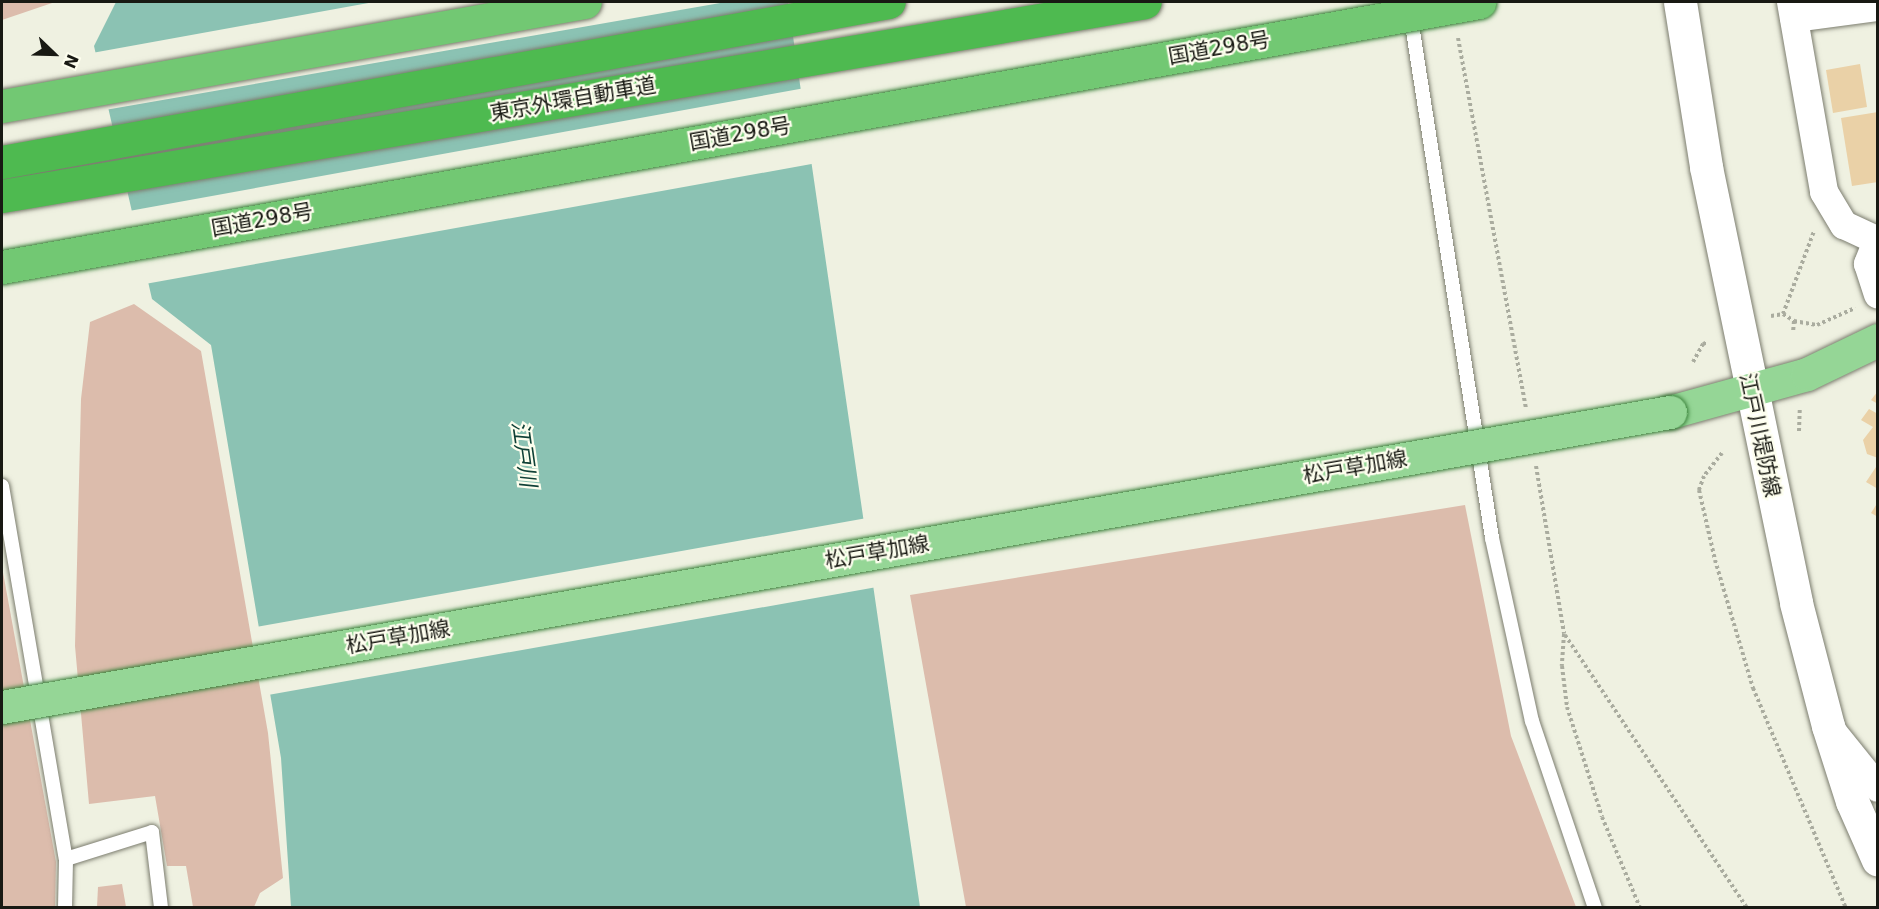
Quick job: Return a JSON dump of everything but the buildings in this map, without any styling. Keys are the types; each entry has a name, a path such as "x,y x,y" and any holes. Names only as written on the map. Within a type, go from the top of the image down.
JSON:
{"highway":[{"path":"2,106 585,2"},
{"name":"東京外環自動車道","path":"2,162 889,2"},
{"name":"東京外環自動車道","path":"2,196 1145,2"},
{"name":"国道298号","path":"2,267 1479,2"}],"main road":[{"name":"江戸川堤防線","path":"1680,2 1706,167 1749,388 1828,726 1852,801 1878,860"},
{"name":"松戸草加線","path":"2,707 1671,412 1749,388 1871,307"},
{"name":"松戸草加線","path":"1800,353 1878,340"}],"street":[{"path":"1871,307 1868,264 1877,239 1844,225 1824,192 1792,10 1878,7"},
{"path":"1828,726 1878,788"}],"lane":[{"path":"1408,2 1450,252 1492,538 1532,721 1595,908"},
{"path":"2,486 66,859 65,908"},
{"path":"66,859 152,831 161,908"}],"path":[{"path":"1784,314 1809,235"},
{"path":"1771,316 1784,314 1794,321 1817,326 1871,307"},
{"path":"1794,321 1800,353"},
{"path":"1693,362 1703,344 1708,342"},
{"path":"1722,453 1704,476 1699,490 1715,560 1753,688 1846,908"},
{"path":"1564,634 1747,908"}],"shaded area":[{"path":"2,2 55,2 2,20"},
{"path":"134,304 201,351 268,733 283,878 260,893 254,907 193,907 186,866 167,866 155,796 89,804 75,646 81,399 90,322"},
{"path":"1465,505 1511,736 1576,907 966,907 910,595"},
{"path":"2,567 56,862 55,907 2,907"},
{"path":"122,884 126,907 97,907 98,887"}],"water":[{"name":"江戸川","path":"116,2 788,2 920,907 291,907 281,758 211,345 152,299 94,46"}],"pier":[{"path":"374,2 726,2 105,110 92,53"},
{"path":"805,88 817,163 145,284 129,211"},
{"path":"867,518 877,587 268,695 256,627"}]}
